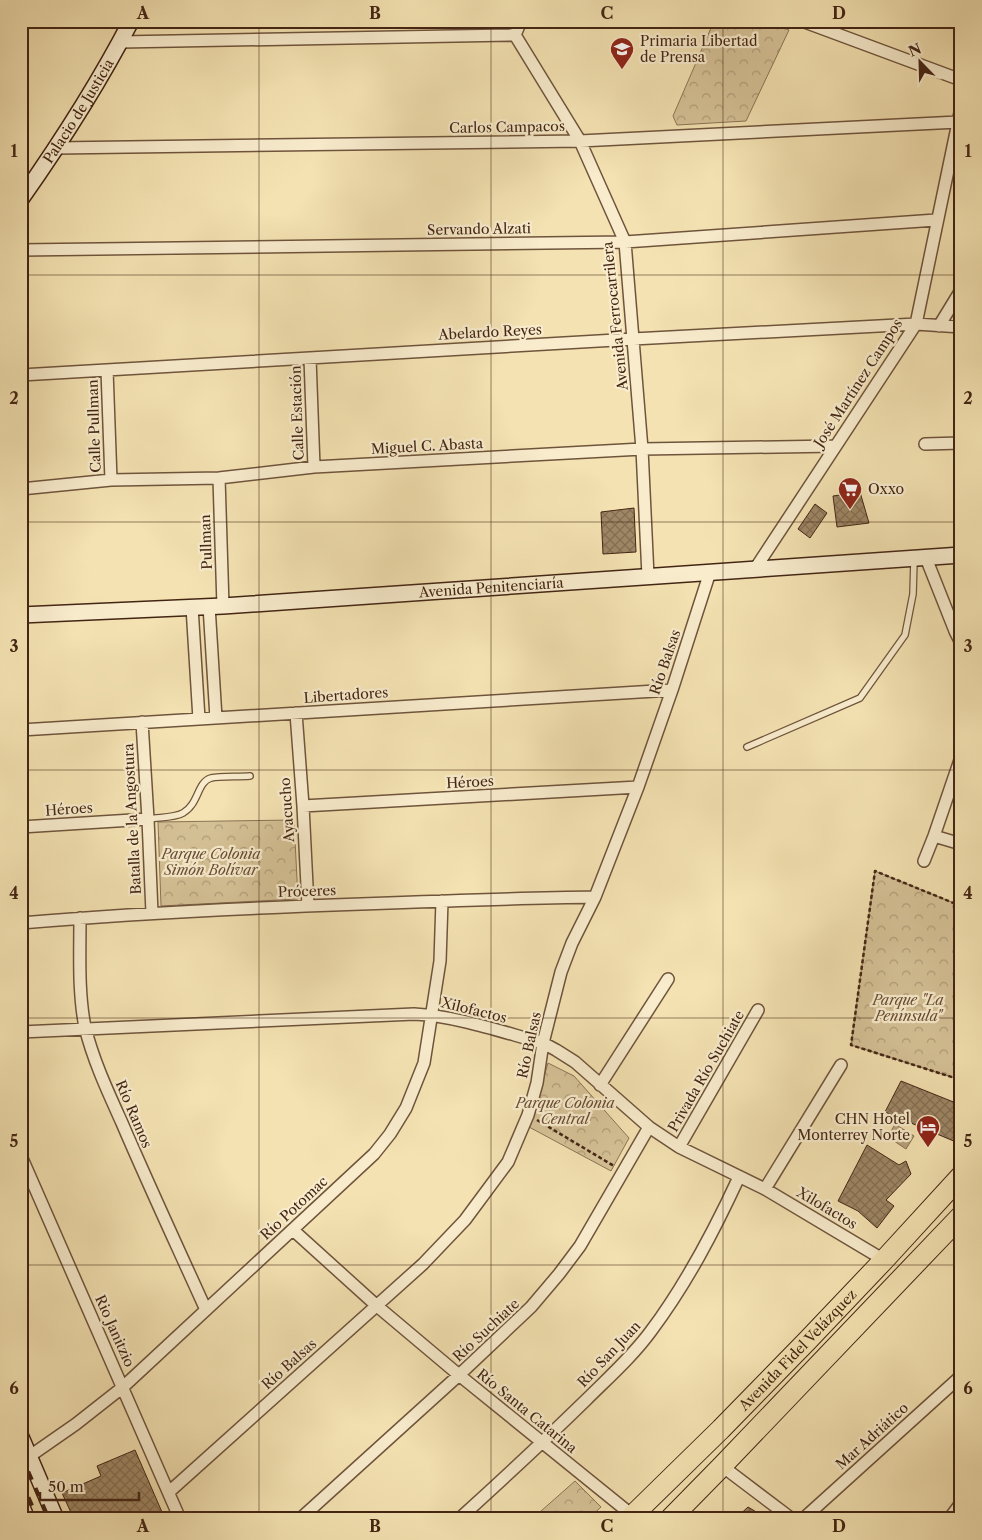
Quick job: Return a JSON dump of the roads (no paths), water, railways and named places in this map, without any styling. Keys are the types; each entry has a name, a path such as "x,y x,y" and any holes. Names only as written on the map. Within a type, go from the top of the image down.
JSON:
{"highway":[{"name":"Avenida Fidel Velázquez","path":"631,1517 721,1429 884,1260 961,1176"},
{"name":"Avenida Fidel Velázquez","path":"674,1517 960,1217"}],"street":[{"name":"Palacio de Justicia","path":"21,199 56,148 131,21"},
{"path":"120,42 515,35 521,21"},
{"path":"802,21 961,80"},
{"name":"Avenida Ferrocarrilera","path":"515,35 580,141 625,242 642,449 648,576"},
{"name":"José Martínez Campos","path":"755,569 916,324 936,220 961,108"},
{"name":"Carlos Campacos","path":"56,148 580,141 958,122"},
{"name":"Servando Alzati","path":"21,250 625,242 936,220"},
{"path":"939,326 961,290"},
{"name":"Abelardo Reyes","path":"21,375 916,324 961,327"},
{"name":"Calle Estación","path":"310,358 314,468"},
{"name":"Calle Pullman","path":"107,370 111,480"},
{"path":"925,444 961,443"},
{"name":"Miguel C. Abasta","path":"21,489 111,480 219,478 314,468 642,449 835,446"},
{"name":"Pullman","path":"216,718 219,478"},
{"name":"Avenida Penitenciaría","path":"21,615 216,606 961,555"},
{"path":"920,558 961,643"},
{"name":"Río Balsas","path":"169,1492 423,1264 471,1212 508,1162 528,1115 537,1083 543,1044 561,972 572,942 595,897 638,788 710,572"},
{"path":"192,607 199,719"},
{"name":"Libertadores","path":"21,730 672,690"},
{"name":"Ayacucho","path":"296,713 308,906"},
{"name":"Batalla de la Angostura","path":"142,722 152,913"},
{"path":"924,861 961,757"},
{"name":"Héroes","path":"303,806 638,788"},
{"name":"Héroes","path":"21,827 148,819"},
{"path":"934,836 961,844"},
{"name":"Próceres","path":"21,923 152,913 518,898 595,897"},
{"name":"Río Potomac","path":"25,1458 76,1424 123,1387 374,1154 390,1134 406,1108 424,1062 440,961 442,901"},
{"name":"Río Ramos","path":"80,918 81,996 86,1029 102,1077 125,1131 206,1310"},
{"path":"600,1085 668,978"},
{"name":"Privada Río Suchiate","path":"679,1147 758,1010"},
{"name":"Xilofactos","path":"21,1032 392,1015 431,1015 543,1044 575,1062 650,1127 679,1147 765,1189 884,1260"},
{"path":"765,1189 841,1065"},
{"name":"Río Suchiate","path":"300,1519 531,1307 580,1246 650,1127"},
{"name":"Rio Janitzio","path":"21,1156 180,1519"},
{"name":"Río San Juan","path":"459,1519 543,1442 629,1358 675,1296 697,1260 719,1221 739,1177"},
{"name":"Río Santa Catarina","path":"292,1230 377,1306 631,1517"},
{"name":"Mar Adriático","path":"803,1519 961,1376"},
{"path":"21,1437 25,1458 56,1519"},
{"path":"722,1466 792,1519"},
{"path":"949,1519 961,1503"},
{"path":"21,1505 27,1519"}],"lane":[{"path":"747,747 860,698 905,634 920,558"},
{"path":"148,819 181,814 194,804 201,786 210,778 250,776"}],"water":[{"path":"895,1124 914,1136 906,1149 888,1137"}],"railway":[{"path":"21,1455 49,1519"},
{"path":"21,1481 38,1519"}],"place":[{"name":"Primaria Libertad de Prensa","path":"622,70"},
{"name":"Oxxo","path":"850,510"},
{"name":"CHN Hotel Monterrey Norte","path":"928,1148"}],"park label":[{"name":"Parque Colonia Simón Bolívar","path":"211,862"},
{"name":"Parque \"La Península\"","path":"908,1008"},
{"name":"Parque Colonia Central","path":"565,1112"}]}
